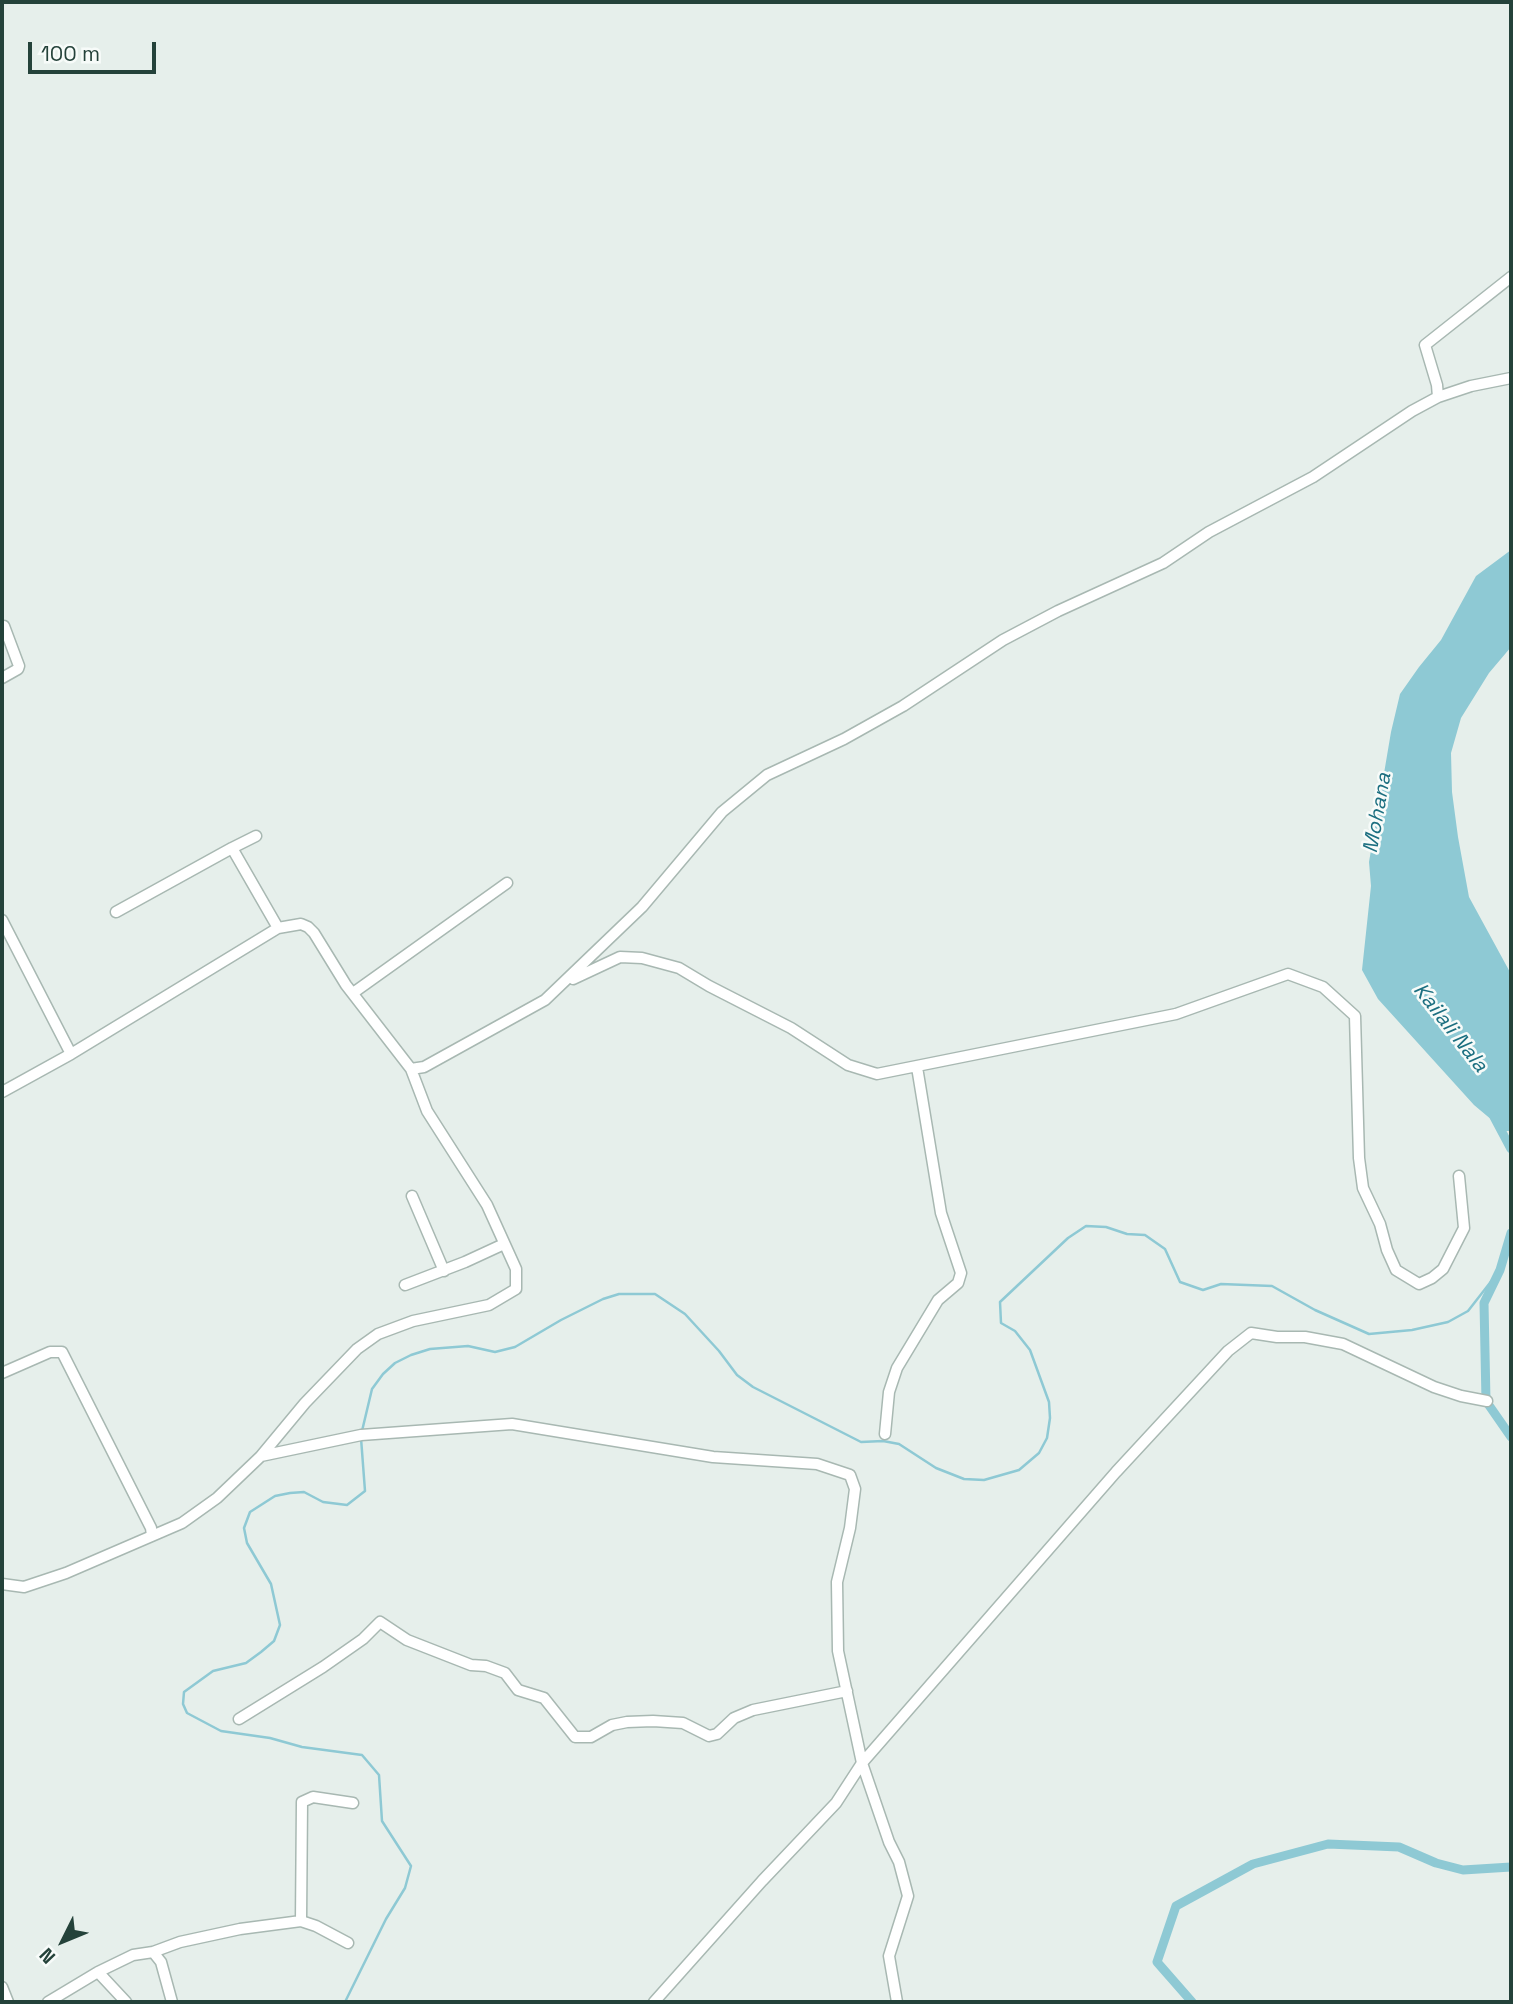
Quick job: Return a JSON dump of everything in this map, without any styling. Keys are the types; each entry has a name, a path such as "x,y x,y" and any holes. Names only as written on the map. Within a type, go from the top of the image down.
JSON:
{"street":[{"path":"1438,397 1425,345 1511,277"},
{"path":"411,1069 432,1063 483,1032 545,1000 642,907 722,812 767,775 844,739 903,706 1003,640 1058,611 1163,563 1209,532 1312,477 1395,421 1438,397 1471,386 1511,378"},
{"path":"2,678 19,666 4,626"},
{"path":"116,912 256,836"},
{"path":"232,848 278,928"},
{"path":"353,993 508,883"},
{"path":"2,920 71,1054"},
{"path":"2,1092 71,1054 278,928 300,924 308,927 353,993 411,1069 427,1111 487,1205 516,1269 516,1289 489,1304 413,1321 378,1334 357,1349 305,1403 261,1456 208,1504 182,1523 66,1573 24,1587 2,1584"},
{"path":"566,982 620,957 642,958 679,968 791,1028 848,1065 877,1074 1176,1014 1288,974 1323,987 1355,1016 1359,1158 1363,1188 1380,1224 1387,1251 1396,1270 1419,1284 1443,1269 1464,1228 1459,1176"},
{"path":"885,1434 889,1392 897,1368 938,1300 958,1283 961,1273 941,1213 917,1067"},
{"path":"412,1196 444,1270"},
{"path":"405,1285 504,1244"},
{"path":"654,2002 836,1803 862,1763 1116,1472 1228,1351 1251,1333 1305,1337 1343,1344 1434,1387 1487,1401"},
{"path":"2,1373 50,1352 62,1352 151,1528 152,1536"},
{"path":"261,1456 368,1434 512,1424 713,1457 817,1464 850,1475 855,1489 850,1528 837,1582 838,1651 862,1763 889,1843 899,1862 908,1896 890,1956 897,2002"},
{"path":"239,1719 323,1667 363,1639 380,1622 407,1640 471,1665 486,1665 505,1673 519,1690 544,1698 575,1737 591,1737 612,1725 653,1721 683,1723 709,1736 717,1734 734,1718 753,1710 847,1691"},
{"path":"301,1921 302,1802 313,1797 354,1802"},
{"path":"48,2002 133,1955 240,1929 301,1921 348,1943"},
{"path":"153,1952 161,1962 172,2002"},
{"path":"98,1972 126,2002"},
{"path":"2,1987 8,2002"}],"water":[{"name":"Mohana","path":"1511,550 1511,647 1489,673 1461,718 1451,753 1452,792 1469,897 1511,974 1511,1131 1505,1131 1474,1105 1378,999 1362,970 1371,886 1369,862 1400,694 1441,640 1476,576"}],"waterway":[{"name":"Kailali Nala","path":"1494,1117 1511,1149"},
{"path":"362,1431 372,1389 395,1363 411,1355 430,1349 468,1346 495,1352 515,1347 603,1299 619,1294 655,1294 685,1314 737,1375 753,1387 861,1442 883,1441 899,1444 936,1468 964,1479 984,1480 1019,1470 1039,1453 1047,1438 1050,1418 1049,1402 1030,1350 1015,1331 1001,1323 1000,1302 1068,1238 1086,1226 1145,1235 1165,1249 1180,1282 1203,1290 1221,1284 1272,1286 1315,1310 1369,1334 1412,1330 1448,1322 1468,1311 1500,1270"},
{"name":"Kailali Nala","path":"1511,1233 1500,1270 1484,1303 1486,1401 1511,1437"},
{"path":"345,2002 386,1919 405,1888 411,1866 382,1821 379,1775 362,1755 302,1747 270,1738 221,1731 187,1713 183,1704 184,1692 213,1671 246,1663 261,1652 274,1641 280,1625 271,1584 247,1543 244,1528 250,1512 275,1496 290,1493 304,1492 323,1502 347,1505 365,1491 361,1438"},
{"name":"Kailali Nala","path":"1192,2002 1157,1962 1176,1906 1253,1864 1328,1844 1399,1847 1436,1863 1463,1870 1511,1867"}]}
